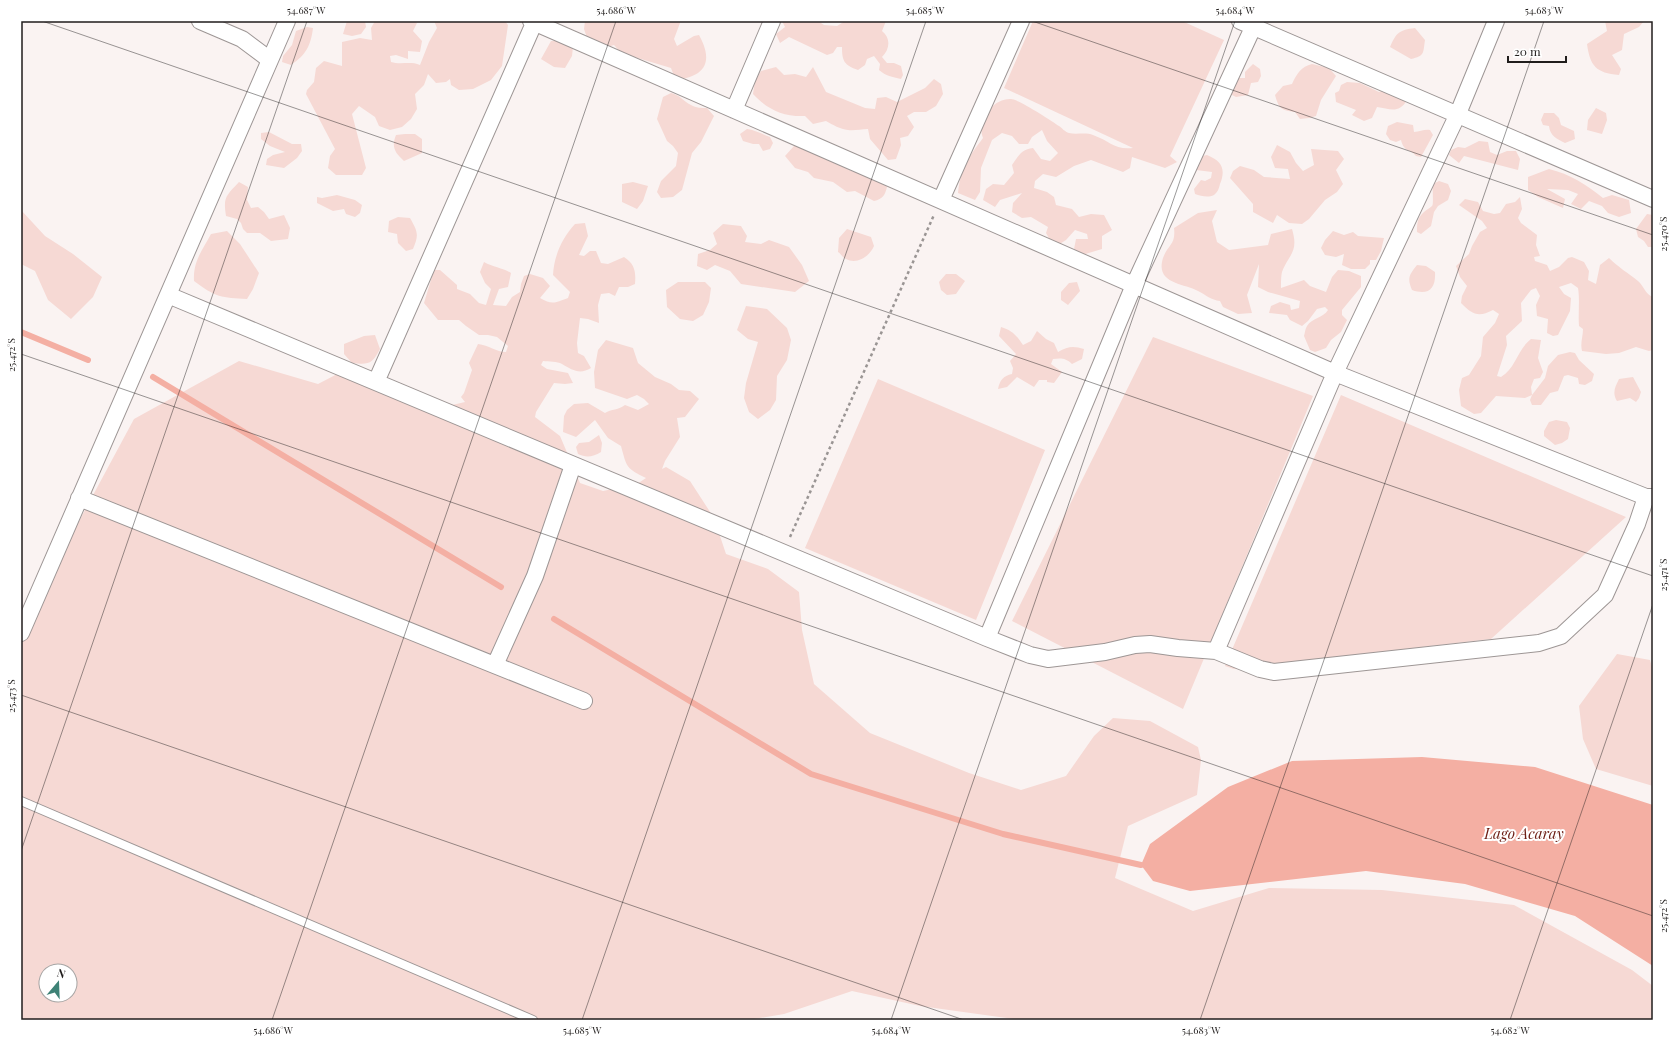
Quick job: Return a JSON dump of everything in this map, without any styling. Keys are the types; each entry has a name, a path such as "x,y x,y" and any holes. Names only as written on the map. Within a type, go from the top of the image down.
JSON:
{"street":[{"path":"200,21 242,39 270,60"},
{"path":"21,633 28,600 79,498 287,21"},
{"path":"168,295 987,638 1030,655 1048,658 1104,652 1135,645 1150,644 1216,651 1260,669 1274,672 1540,644 1561,636 1605,595 1650,497 1335,373 533,21 376,382"},
{"path":"734,110 772,21"},
{"path":"941,200 1021,21"},
{"path":"1216,651 1335,373 1457,116 1496,21"},
{"path":"987,638 1134,285 1250,23 1457,116 1653,199"},
{"path":"495,665 535,576 574,465"},
{"path":"79,498 584,701"}],"lane":[{"path":"21,800 533,1020"}],"path":[{"path":"783,553 941,200"}],"shaded area":[{"path":"347,21 365,21 366,27 361,34 352,36 343,34"},
{"path":"375,21 413,21 417,23 413,31 422,41 420,52 408,51 408,59 396,55 390,56 391,62 413,63 420,65 429,42 437,28 434,21 505,21 508,25 502,66 491,80 473,89 459,90 451,85 450,79 446,82 436,83 428,74 424,85 415,94 417,109 411,119 402,127 390,130 379,126 375,117 359,106 352,114 366,168 362,175 336,175 328,168 330,156 335,149 306,94 307,90 314,82 316,68 324,61 342,66 342,42 360,38 372,40 371,28"},
{"path":"585,21 680,21 674,39 677,46 694,36 699,35 705,49 705,64 696,74 680,80 674,76 671,68 621,53 614,45 603,46 587,38 584,29"},
{"path":"782,21 818,21 824,25 837,26 845,21 886,21 882,31 887,37 888,47 887,51 882,57 887,63 894,63 901,66 903,75 901,79 889,76 882,72 879,70 880,64 874,56 867,59 865,65 858,70 853,68 843,59 842,47 837,47 833,53 827,55 789,37 780,43 776,34 785,27"},
{"path":"1033,21 1182,21 1224,40 1170,156 1177,162 1165,168 1132,157 1130,168 1123,172 1091,160 1074,166 1056,177 1043,174 1035,181 1034,188 1047,192 1054,197 1056,205 1072,209 1079,217 1091,214 1104,215 1112,230 1102,236 1102,249 1082,255 1074,249 1076,239 1088,239 1087,234 1075,230 1066,240 1058,245 1050,240 1046,233 1048,227 1031,217 1022,218 1012,212 1013,203 1022,193 1000,200 995,207 983,200 986,189 993,184 1004,185 1014,173 1012,165 1023,151 1033,148 1041,159 1050,161 1058,153 1047,141 1042,130 1032,137 1028,144 1019,144 1012,136 1002,133 992,140 981,168 980,192 975,200 958,193 963,169 973,151 983,138 981,131 984,118 992,106 1004,100 1015,100 1072,134 1090,134 1121,148 1133,148 1004,88"},
{"path":"1605,21 1644,21 1639,27 1624,34 1622,50 1612,55 1621,69 1619,75 1600,70 1592,63 1588,52 1587,44 1607,31"},
{"path":"307,27 313,28 311,40 307,49 291,65 282,62 283,56 292,45 296,31"},
{"path":"1415,28 1425,40 1423,51 1419,57 1411,59 1390,47 1396,35 1402,31"},
{"path":"551,41 562,41 573,47 572,56 565,68 554,67 541,59"},
{"path":"1253,64 1260,69 1261,76 1258,82 1251,83 1248,95 1236,97 1232,95 1230,88 1236,78 1245,78 1245,72"},
{"path":"1312,64 1329,68 1336,76 1321,100 1316,116 1300,119 1295,112 1281,108 1275,95 1283,86 1292,84 1302,69"},
{"path":"776,67 784,75 795,74 806,77 813,67 826,92 865,108 875,109 877,98 886,97 897,102 925,88 934,79 941,84 943,94 936,106 926,112 914,112 907,116 914,127 908,136 900,138 901,145 896,159 888,160 870,139 868,129 845,129 837,127 826,121 813,124 805,116 790,115 776,111 764,104 753,94 755,81 761,71"},
{"path":"1347,82 1360,83 1379,92 1387,89 1407,100 1401,107 1394,110 1377,107 1372,118 1364,121 1352,115 1356,110 1336,102 1335,93 1339,91 1341,85"},
{"path":"671,93 677,95 693,106 707,108 714,116 701,142 692,153 682,190 673,197 661,198 657,192 661,181 676,166 678,153 667,141 657,119 663,97"},
{"path":"1596,108 1606,113 1607,120 1602,134 1587,130 1588,120"},
{"path":"1544,113 1554,113 1559,118 1561,125 1574,131 1575,139 1565,143 1554,137 1549,126 1543,125 1541,120"},
{"path":"1397,122 1413,125 1414,132 1430,130 1433,135 1421,157 1416,156 1412,152 1405,149 1401,140 1396,142 1390,140 1386,134 1388,126"},
{"path":"747,129 770,137 773,143 770,149 763,151 759,144 743,141 740,134"},
{"path":"269,132 292,144 301,144 302,151 297,158 284,168 266,165 267,159 273,155 285,152 270,146 261,139 261,133"},
{"path":"415,134 422,139 422,153 404,161 396,152 394,143 396,135"},
{"path":"1479,141 1488,142 1490,152 1497,155 1507,151 1516,151 1520,159 1518,170 1464,156 1459,163 1449,155 1451,150 1458,147 1465,148"},
{"path":"1277,145 1290,152 1296,163 1303,171 1314,165 1311,149 1338,151 1344,159 1336,170 1343,184 1337,192 1325,200 1309,219 1302,224 1289,223 1277,215 1273,223 1253,212 1253,204 1230,178 1233,171 1240,166 1254,170 1264,177 1290,179 1288,169 1275,168 1271,157"},
{"path":"794,146 802,146 841,162 847,169 854,172 861,171 883,180 887,187 882,198 874,201 855,191 847,192 833,182 814,178 808,172 795,168 785,156"},
{"path":"1207,155 1219,163 1223,174 1216,193 1207,197 1195,194 1194,189 1201,180 1205,181 1211,178 1212,172 1196,170 1193,165 1202,156"},
{"path":"1549,169 1578,180 1603,198 1612,195 1629,200 1631,213 1619,217 1608,213 1602,206 1589,201 1581,209 1571,204 1578,194 1568,190 1547,189 1565,199 1563,208 1538,197 1528,190 1528,177"},
{"path":"1439,181 1448,184 1451,191 1448,200 1438,206 1434,212 1431,226 1421,234 1417,232 1418,221 1422,214 1432,206 1433,184"},
{"path":"239,182 248,187 247,200 251,208 258,207 269,219 284,215 290,228 288,239 271,241 260,233 247,233 237,219 226,216 226,197"},
{"path":"633,182 648,186 643,201 637,209 622,202 622,184"},
{"path":"337,195 355,200 362,205 360,213 355,217 346,214 344,209 333,211 317,203 317,197 322,198"},
{"path":"1520,197 1522,209 1518,218 1521,223 1537,235 1536,245 1540,256 1534,257 1535,261 1547,265 1550,271 1559,267 1568,258 1572,257 1584,262 1589,271 1588,280 1596,284 1600,265 1609,258 1638,281 1648,294 1653,297 1653,350 1649,351 1636,347 1619,353 1606,354 1582,351 1581,345 1583,329 1579,326 1578,288 1571,283 1559,287 1564,294 1571,298 1570,311 1558,335 1553,336 1547,333 1548,319 1537,316 1536,305 1540,296 1536,288 1531,290 1521,303 1522,321 1506,336 1507,345 1497,376 1501,377 1510,369 1526,343 1531,339 1541,340 1538,358 1543,372 1540,378 1534,379 1531,387 1532,395 1525,398 1496,396 1481,413 1474,414 1461,406 1459,390 1462,378 1469,375 1481,356 1483,337 1495,323 1499,314 1493,310 1483,314 1476,314 1461,303 1462,296 1467,286 1460,277 1456,266 1469,254 1480,232 1487,228 1482,221 1459,205 1465,199 1478,202 1483,211 1494,214 1500,213 1506,204 1515,202"},
{"path":"21,210 45,236 73,254 102,277 93,297 71,319 48,300 35,271 21,264"},
{"path":"1217,210 1212,221 1217,242 1229,250 1268,245 1271,234 1292,229 1294,248 1282,272 1281,288 1304,280 1310,286 1326,292 1332,277 1338,270 1349,271 1361,276 1361,287 1342,310 1342,315 1347,320 1341,332 1331,340 1326,348 1315,352 1310,350 1304,336 1309,323 1326,313 1328,310 1325,307 1317,309 1302,326 1290,320 1287,315 1269,313 1271,306 1280,302 1290,305 1291,310 1299,308 1300,301 1268,292 1258,287 1259,264 1247,295 1252,313 1238,314 1223,307 1220,301 1192,288 1178,284 1167,278 1163,273 1163,258 1173,241 1174,228 1198,213"},
{"path":"1647,214 1653,215 1653,247 1648,247 1644,241 1638,237 1636,229"},
{"path":"398,217 410,218 415,227 417,237 413,249 406,251 398,243 397,234 388,232 389,221"},
{"path":"585,223 588,236 579,255 584,256 590,251 596,251 601,263 608,264 624,257 633,265 635,284 628,287 619,287 615,296 609,293 601,294 598,305 599,323 580,318 577,343 578,353 584,356 591,368 583,371 576,371 558,362 543,361 541,365 547,369 568,373 573,383 554,383 536,412 535,417 560,436 580,483 603,491 637,484 646,478 634,472 628,466 621,446 608,438 595,420 576,437 563,432 564,416 567,410 574,404 588,403 605,413 625,405 638,410 649,404 637,395 627,399 595,388 594,372 598,350 606,340 633,348 638,363 655,377 671,384 679,390 690,391 699,399 685,417 677,418 680,437 665,461 662,469 666,467 690,481 714,518 726,554 768,569 799,592 802,630 814,684 870,733 969,773 1021,790 1066,776 1094,736 1113,718 1150,721 1198,747 1201,760 1197,795 1128,826 1115,878 1193,911 1269,888 1382,890 1514,905 1632,970 1653,986 1653,1020 1021,1020 920,1006 852,991 784,1014 748,1020 21,1020 21,637 35,603 134,419 239,361 318,384 345,370 431,410 465,402 461,397 464,393 472,370 469,363 478,344 506,352 508,346 497,337 479,335 459,320 438,320 424,303 434,270 440,270 457,285 457,289 470,294 479,303 486,305 491,289 485,283 480,272 484,262 511,273 508,287 499,289 493,305 506,306 512,297 520,292 524,276 530,274 543,278 550,286 540,298 548,302 560,301 568,298 570,292 553,275 557,254 570,229 575,224"},
{"path":"723,224 741,226 747,236 745,242 761,244 769,240 789,247 802,265 809,281 795,292 741,284 730,271 715,265 707,270 697,266 698,254 710,250 717,244 713,233"},
{"path":"847,229 871,237 874,246 872,250 859,260 850,261 838,252 839,238"},
{"path":"227,231 240,244 259,273 253,289 247,299 219,296 194,281 197,262 201,251 211,234"},
{"path":"1333,231 1344,235 1353,232 1358,236 1384,238 1381,251 1376,260 1370,260 1370,264 1365,269 1351,269 1342,265 1344,254 1336,257 1325,255 1321,248 1325,240"},
{"path":"1417,265 1426,266 1435,272 1433,286 1427,291 1418,292 1412,290 1409,279 1412,271"},
{"path":"946,274 956,274 965,281 956,294 947,295 941,290 939,282"},
{"path":"678,282 705,282 711,288 709,302 703,315 693,321 680,319 667,307 666,290"},
{"path":"1077,282 1080,291 1068,305 1061,300 1061,292 1069,283"},
{"path":"746,306 767,309 787,328 791,340 787,360 777,376 776,400 770,410 758,419 749,412 744,398 746,383 758,342 748,339 737,330"},
{"path":"1001,327 1014,334 1023,345 1031,341 1037,331 1046,339 1054,343 1058,352 1071,347 1084,349 1082,359 1072,364 1063,359 1053,359 1051,364 1062,372 1054,383 1047,382 1047,380 1039,380 1034,387 1017,377 1007,387 998,389 1002,379 1012,374 1013,368 1010,361 1016,354 999,336"},
{"path":"375,335 380,349 372,361 362,364 352,363 344,354 344,344 364,336"},
{"path":"1153,337 1313,396 1183,709 1012,621"},
{"path":"1570,352 1575,353 1579,360 1594,374 1592,381 1585,385 1579,384 1578,378 1568,375 1564,376 1558,391 1550,393 1541,405 1532,405 1530,400 1545,378 1548,366 1558,355"},
{"path":"1633,377 1641,392 1639,398 1636,402 1630,398 1617,401 1614,393 1619,379"},
{"path":"878,379 1045,450 976,620 805,548"},
{"path":"1341,395 1626,517 1491,639 1234,669 1225,666"},
{"path":"1556,420 1567,422 1570,428 1568,439 1555,445 1544,436 1544,431 1549,422"},
{"path":"599,435 602,443 601,452 590,456 578,454 576,447 579,443 589,442"},
{"path":"1617,654 1650,660 1653,671 1653,786 1596,769 1583,739 1579,706"}],"water":[{"name":"Lago Acaray","path":"1422,757 1535,767 1653,805 1653,966 1575,916 1465,884 1366,871 1190,891 1153,881 1141,865 1150,844 1228,787 1292,761"}],"waterway":[{"path":"21,332 88,360"},
{"path":"153,377 501,587"},
{"path":"554,619 811,774 1003,834 1141,865"}]}
